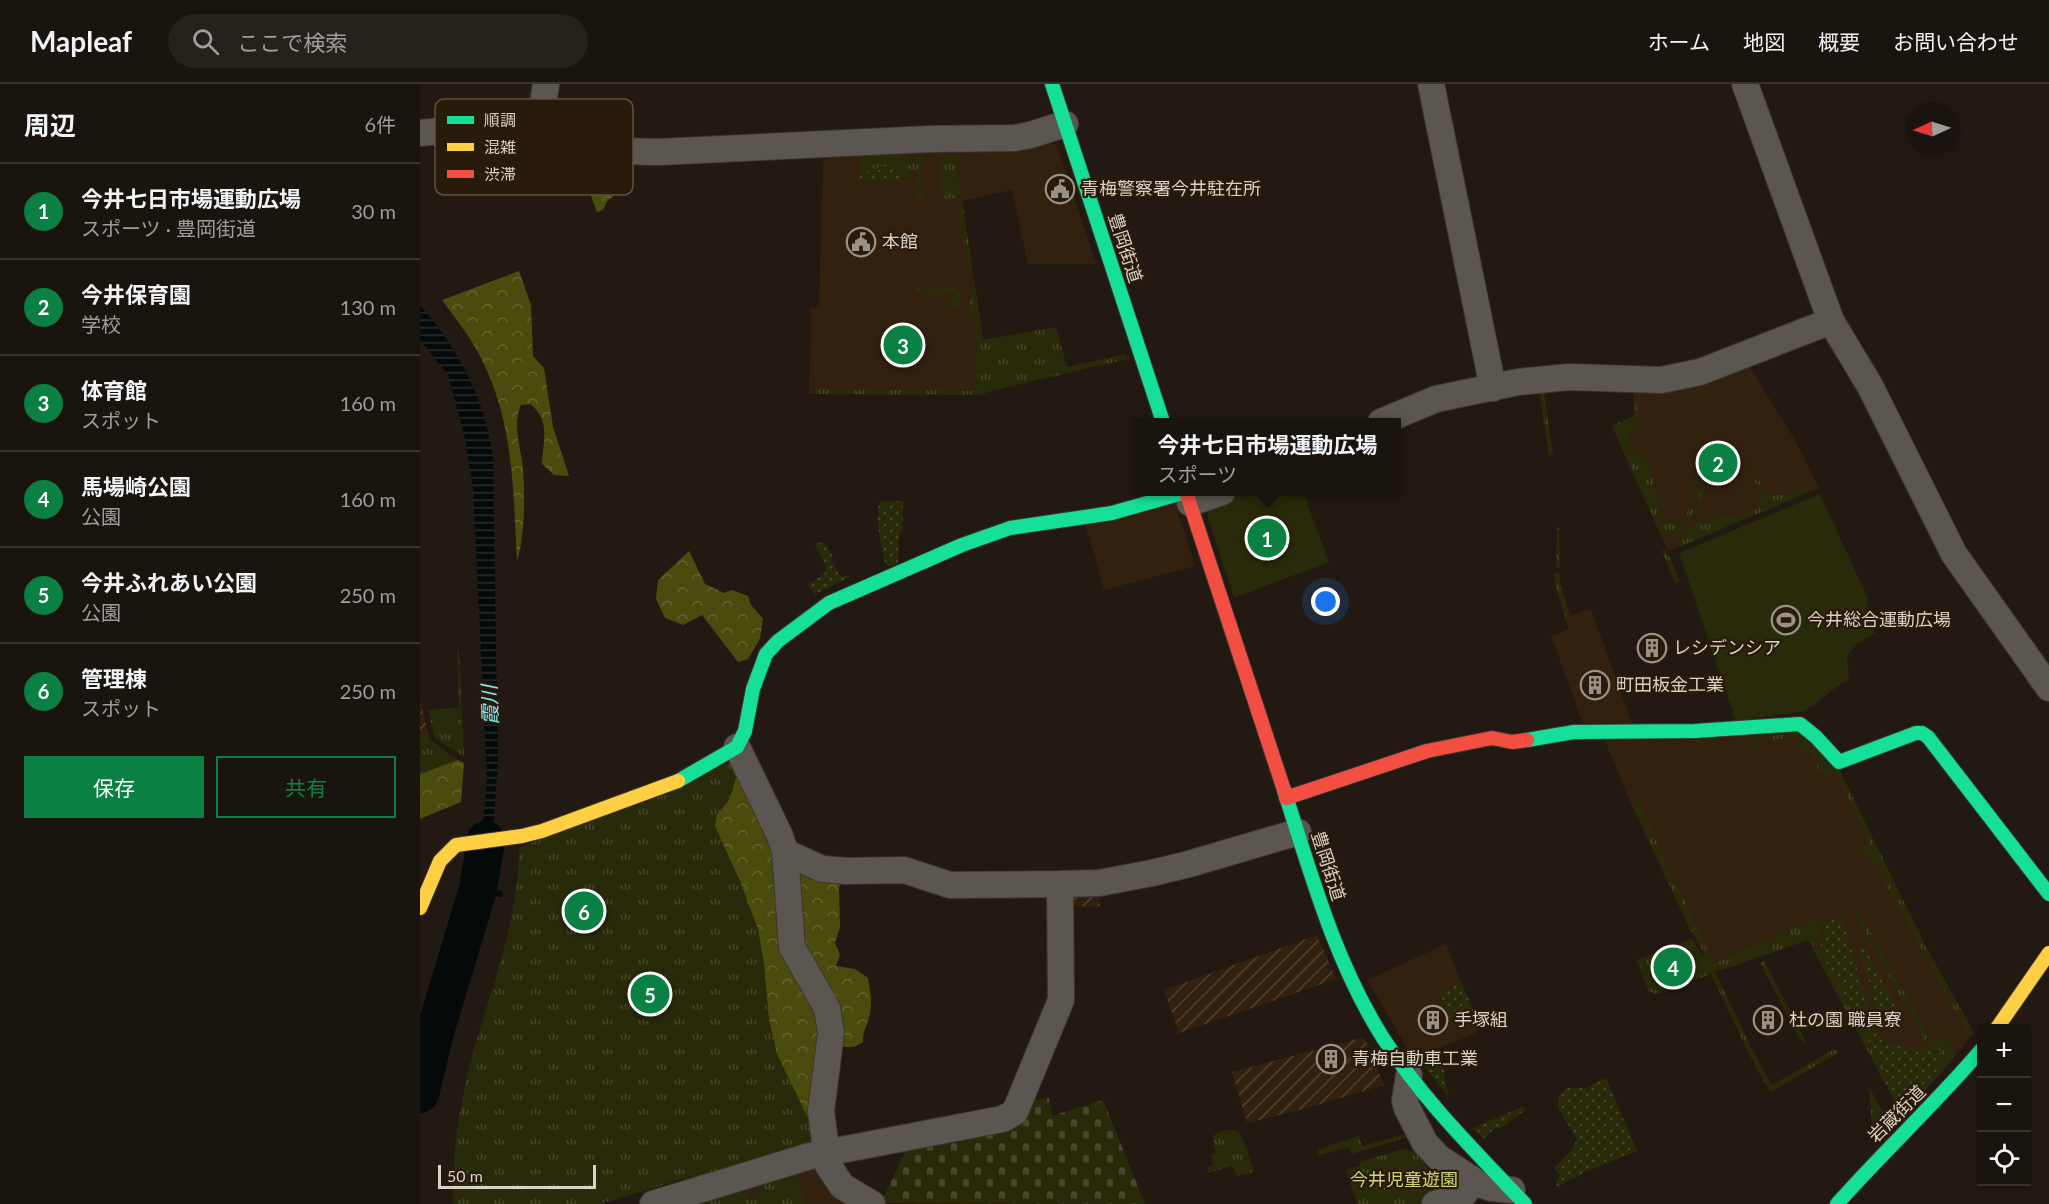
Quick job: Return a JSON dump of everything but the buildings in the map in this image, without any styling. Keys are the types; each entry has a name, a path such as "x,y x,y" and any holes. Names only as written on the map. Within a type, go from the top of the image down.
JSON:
{"street":[{"path":"544,99 546,84"},
{"name":"豊岡街道","path":"1052,84 1161,418"},
{"path":"1431,84 1494,388"},
{"path":"1745,84 1831,321 1870,386 1954,554 2049,688"},
{"path":"633,151 655,152 930,139 1007,139 1030,135 1065,124"},
{"path":"420,133 435,132"},
{"path":"1393,418 1436,399 1518,382 1569,376 1647,380 1681,377 1700,372 1831,321"},
{"path":"420,908 440,861 456,845 507,839 542,831 678,781 737,747 745,731 753,689 766,654 778,641 828,603 951,550 1011,528 1112,513 1187,496"},
{"name":"豊岡街道","path":"1187,496 1331,932 1352,981 1376,1025 1409,1075 1441,1114 1518,1197"},
{"path":"1287,798 1427,751 1492,738 1512,742 1574,732 1695,731 1800,723 1839,762 1916,733 1922,733 1954,768 2049,894"},
{"path":"737,747 780,836 785,852 792,947 827,1008 831,1033 821,1111 828,1165 842,1186 872,1204"},
{"path":"785,852 822,869 904,870 950,885 1099,883 1189,864 1298,832"},
{"path":"653,1204 825,1153 1003,1119 1015,1112 1061,1000 1060,884"},
{"path":"2000,1024 2049,952"},
{"name":"岩蔵街道","path":"1837,1204 1874,1163 1943,1095 1977,1055"},
{"path":"1409,1075 1405,1101 1429,1148 1473,1181 1484,1187 1518,1197"},
{"path":"1446,1162 1438,1186 1439,1202 1464,1194 1473,1181"}],"shaded area":[{"path":"1047,142 1057,145 1096,264 1028,264 1012,190 962,201 991,391 980,395 809,394 811,308 819,308 823,163 828,156"},
{"path":"1747,362 1799,447 1819,488 1668,551 1612,426 1634,416 1633,386"},
{"path":"1175,502 1195,566 1104,590 1085,523"},
{"name":"町田板金工業","path":"1591,609 1632,723 1583,723 1551,636 1569,629 1565,617"},
{"path":"420,700 428,732 420,736"},
{"path":"1799,731 1837,772 1926,947 1974,1033 1943,1071 1902,1114 1808,940 1710,974 1702,956 1705,954 1689,927 1629,799 1604,739"},
{"path":"1072,889 1099,889 1100,906 1069,907"},
{"path":"1317,935 1336,979 1176,1034 1177,1027 1164,990"},
{"path":"1446,944 1479,1026 1475,1034 1413,1058 1367,980"},
{"name":"青梅自動車工業","path":"1364,1037 1384,1085 1247,1123 1232,1072"},
{"path":"817,1167 849,1204 691,1204"}],"green space":[{"path":"906,154 907,158 921,157 923,200 918,200 917,170 909,170 909,176 906,178 876,169 859,172 859,157"},
{"path":"955,155 972,264 968,264 957,198 942,199 940,156"},
{"path":"886,164 894,165 907,178 902,183 901,181 858,182 859,172 872,171"},
{"path":"613,195 603,210 597,212 591,196"},
{"path":"519,271 531,305 533,356 544,368 553,427 569,476 554,475 542,464 544,431 541,417 530,404 521,405 517,428 523,469 524,503 522,540 517,561 510,455 499,404 491,379 479,354 442,300"},
{"path":"917,288 961,289 960,307 952,307 952,295 935,297 917,292"},
{"path":"970,289 976,290 983,340 1056,327 1067,367 1125,354 1128,359 980,395 814,394 814,389 975,391 976,323 970,322"},
{"path":"1543,385 1553,454 1549,456 1539,388"},
{"path":"1634,403 1637,403 1639,425 1627,434 1627,441 1649,462 1658,507 1667,523 1674,525 1686,517 1691,488 1697,478 1703,473 1705,475 1694,490 1693,516 1689,523 1677,532 1674,542 1669,530 1660,533 1612,426 1634,416"},
{"path":"1758,474 1758,479 1768,496 1788,494 1804,488 1806,493 1681,546 1680,536 1696,523 1699,516 1698,493 1702,485 1707,481 1701,499 1704,513 1701,520 1705,524 1715,517 1738,515 1753,511 1758,507 1760,493 1756,482 1751,477"},
{"name":"今井総合運動広場","path":"1820,494 1868,599 1867,606 1875,633 1856,645 1847,657 1849,678 1805,711 1736,721 1679,553"},
{"path":"1230,496 1304,496 1329,562 1234,598 1207,515 1215,501"},
{"path":"903,501 898,567 886,565 879,532 878,507 880,502"},
{"path":"1559,527 1560,568 1556,568 1557,528"},
{"path":"821,542 827,545 833,557 831,560 840,576 851,576 815,595 808,585 825,573 827,567 815,545"},
{"path":"1666,549 1680,581 1675,583 1662,551"},
{"path":"689,551 705,584 724,593 732,590 748,596 751,605 763,619 760,639 748,659 738,662 702,615 683,625 665,618 656,599 658,580"},
{"path":"1554,573 1560,573 1560,584 1570,615 1565,617 1555,584"},
{"path":"457,650 459,650 464,757 435,738 428,710 459,708"},
{"path":"1799,731 1840,771 1926,947 1974,1033 1969,1036 1872,859 1857,855 1855,852 1870,844 1836,773 1825,778 1823,772 1820,774 1810,752 1800,753 1799,737 1758,741 1759,750 1754,750 1749,741"},
{"path":"428,732 430,740 458,760 420,774 420,736"},
{"path":"458,760 464,763 461,802 420,819 420,774"},
{"path":"734,761 816,1140 703,1176 686,1178 600,1204 453,1204 454,1165 461,1106 474,1049 510,925 518,874 519,848"},
{"path":"737,774 773,839 819,1010 823,1033 811,1124 777,1054 769,1019 758,929 740,881 715,826 717,815 730,799"},
{"path":"1639,802 1714,964 1812,919 1822,921 1820,938 1812,946 1808,940 1715,972 1772,1085 1835,1049 1838,1053 1770,1092 1711,974 1657,994 1648,991 1637,960 1692,939 1702,956 1705,954 1689,927 1632,805"},
{"path":"805,871 843,878 839,888 840,927 835,943 840,955 836,966 855,969 868,978 871,998 863,1042 854,1047 837,1044 800,945 797,874"},
{"path":"1859,911 1932,1042 1945,1035 1952,1046 1950,1047 1955,1056 1943,1071 1935,1057 1941,1051 1930,1050 1854,913"},
{"path":"1840,918 1843,920 1873,1024 1884,1045 1942,1051 1935,1057 1943,1071 1902,1114 1885,1083 1890,1080 1819,949 1824,938 1825,922"},
{"path":"1861,947 1865,948 1896,1006 1895,1013 1890,1017 1883,1017 1877,1010"},
{"path":"1819,949 1890,1081 1885,1083 1814,951"},
{"path":"1764,961 1806,1042 1803,1044 1760,963"},
{"path":"1461,982 1474,1012 1451,1021 1439,991"},
{"path":"1437,1057 1443,1061 1449,1097 1421,1063"},
{"path":"1606,1078 1637,1151 1585,1172 1557,1187 1556,1181 1560,1175 1554,1168 1573,1148 1577,1139 1558,1108 1558,1098 1567,1088 1586,1088"},
{"path":"1869,1087 1890,1125 1873,1141"},
{"path":"1049,1098 1052,1116 1103,1100 1145,1204 881,1203 908,1145 998,1128 1025,1119 1030,1100"},
{"path":"1525,1107 1524,1111 1501,1128 1495,1128 1483,1139 1473,1128"},
{"path":"1227,1130 1239,1132 1246,1146 1253,1169 1252,1173 1237,1176 1232,1166 1208,1173 1207,1167 1213,1165 1211,1155 1216,1153 1212,1137 1218,1132"},
{"path":"1406,1134 1405,1138 1351,1154 1349,1147 1319,1155 1317,1150 1359,1136 1362,1146"},
{"name":"今井児童遊園","path":"1407,1148 1408,1152 1417,1150 1429,1172 1434,1195 1428,1202 1422,1204 1357,1204 1346,1170 1360,1166 1359,1162"},
{"path":"797,1173 805,1204 695,1204 742,1190 748,1193 750,1201 762,1197 760,1190 763,1183"}],"water":[{"path":"420,305 447,340 468,376 484,416 493,458 498,762 493,831 484,883 478,889 475,873 487,776 473,488 464,434 448,375 420,340"}],"waterway":[{"name":"霞川","path":"420,1094 435,1032 478,889 486,840"},
{"path":"478,889 500,894"}],"traffic: fast":[{"path":"1052,84 1162,418"},
{"path":"678,781 737,747 745,731 753,689 766,654 778,641 829,603 962,545 1010,528 1112,513 1172,496"},
{"path":"1527,740 1574,732 1695,731 1800,724 1816,737 1839,762 1916,733 1922,733 1928,737 2049,894"},
{"path":"1284,790 1326,917 1366,1009 1383,1038 1415,1083 1525,1204"},
{"path":"1837,1204 1977,1055"}],"traffic: slow":[{"path":"420,908 440,861 456,845 542,831 678,781"},
{"path":"2000,1024 2049,953"}],"traffic: jam":[{"path":"1187,496 1284,790"},
{"path":"1286,798 1427,751 1492,738 1512,742 1527,740"}],"place":[{"name":"青梅警察署今井駐在所","path":"1060,189"},
{"name":"本館","path":"861,242"},
{"name":"体育館","path":"903,345"},
{"name":"今井保育園","path":"1718,463"},
{"name":"今井七日市場運動広場","path":"1267,538"},
{"name":"今井総合運動広場","path":"1786,620"},
{"name":"レシデンシア","path":"1652,648"},
{"name":"町田板金工業","path":"1595,685"},
{"name":"管理棟","path":"584,911"},
{"name":"馬場崎公園","path":"1673,967"},
{"name":"今井ふれあい公園","path":"650,994"},
{"name":"手塚組","path":"1433,1020"},
{"name":"杜の園 職員寮","path":"1768,1020"},
{"name":"青梅自動車工業","path":"1331,1059"}]}
